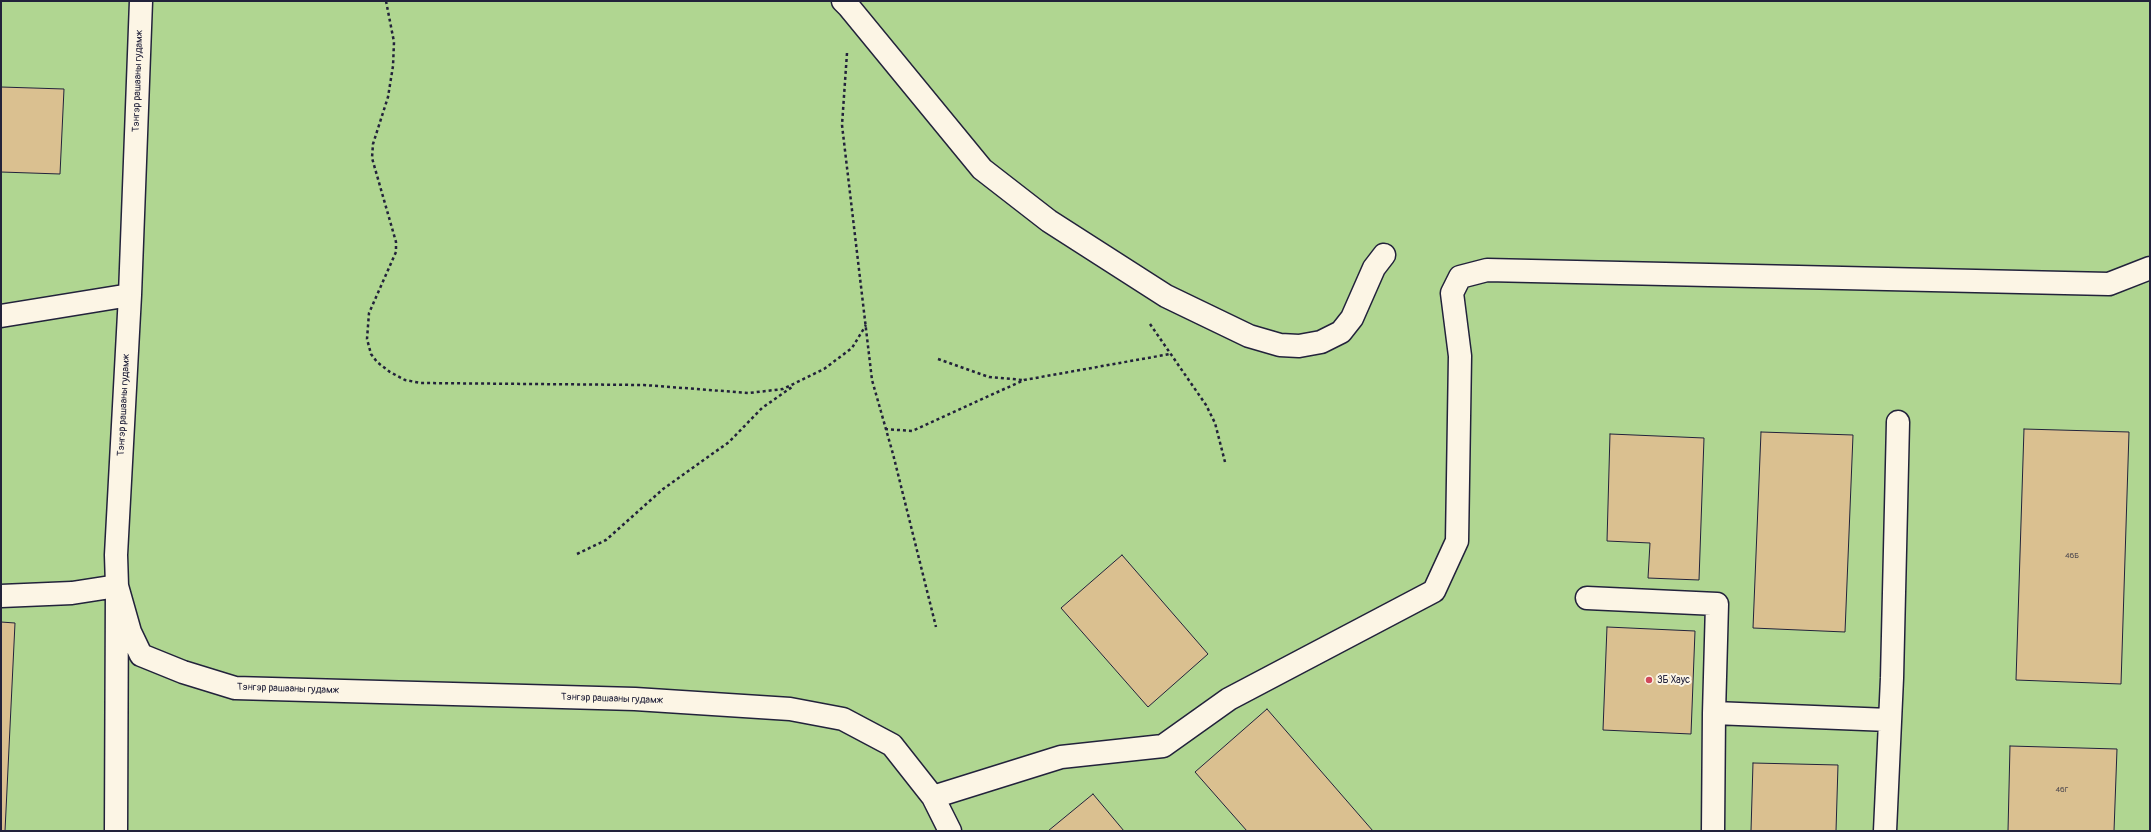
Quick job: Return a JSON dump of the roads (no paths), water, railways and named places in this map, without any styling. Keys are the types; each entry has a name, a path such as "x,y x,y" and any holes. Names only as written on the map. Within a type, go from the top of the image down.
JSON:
{"street":[{"name":"Тэнгэр рашааны гудамж","path":"141,1 130,295 116,555 117,586 130,632 140,655 182,672 235,688 635,699 790,709 843,718 892,745 933,797 950,831"},
{"path":"846,4 982,169 1049,221 1166,296 1249,336 1280,346 1299,346 1321,342 1341,332 1352,318 1374,268 1384,255"},
{"path":"933,797 1061,757 1163,746 1229,699 1434,591 1457,541 1460,356 1452,293 1460,277 1488,270 2110,284 2150,268"},
{"path":"1,316 130,295"},
{"path":"1885,831 1898,422"},
{"path":"1,596 72,593 117,586 116,831"},
{"path":"1587,598 1717,604 1713,831"},
{"path":"1714,712 1889,720"}],"place":[{"name":"3Б Хаус","path":"1649,680"}]}
